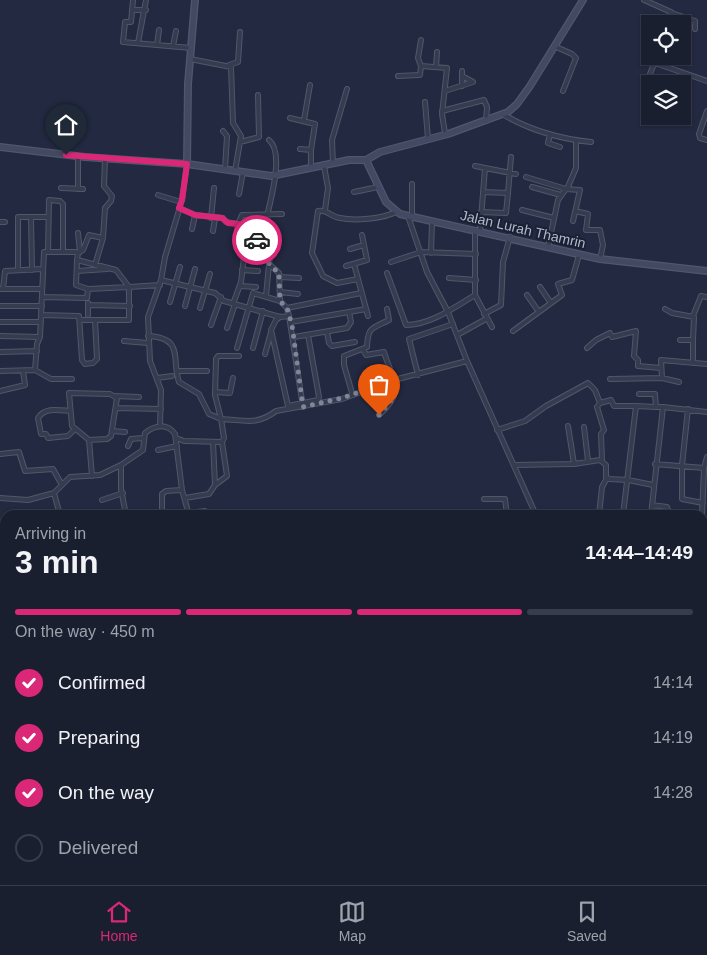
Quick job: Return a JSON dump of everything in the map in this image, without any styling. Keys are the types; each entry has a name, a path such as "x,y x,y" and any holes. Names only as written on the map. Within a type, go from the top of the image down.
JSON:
{"main road":[{"path":"187,164 190,59 195,0"},
{"path":"0,147 78,156 187,164 276,176 348,160 366,160 380,152 486,122 504,115 521,98 582,0"},
{"path":"366,160 386,202 396,212"},
{"name":"Jalan Lurah Thamrin","path":"396,212 432,223 510,237 600,259 707,271"}],"street":[{"path":"133,0 131,22 125,22 123,42 191,48"},
{"path":"138,43 146,10 146,0"},
{"path":"644,0 695,21 695,29"},
{"path":"132,10 146,10"},
{"path":"157,45 159,30"},
{"path":"174,46 176,31"},
{"path":"190,59 229,65 238,62 240,32"},
{"path":"398,76 420,76 421,66 418,58 421,40"},
{"path":"554,46 572,54 576,58 563,91"},
{"path":"436,66 437,52"},
{"path":"229,65 231,72 233,123 240,133 235,171"},
{"path":"650,74 654,65"},
{"path":"661,65 707,81"},
{"path":"421,66 447,68 442,111 445,133"},
{"path":"462,71 462,86"},
{"path":"445,91 473,82 462,76"},
{"path":"304,120 310,85"},
{"path":"333,164 332,140 346,89"},
{"path":"240,142 260,137 258,95"},
{"path":"442,111 484,100 487,107 486,122"},
{"path":"425,102 428,139"},
{"path":"707,112 699,134 700,138 707,140"},
{"path":"504,115 550,134 576,141 591,142"},
{"path":"290,118 315,124 311,150 311,168"},
{"path":"223,131 227,136 225,169"},
{"path":"550,134 548,143 560,147"},
{"path":"265,226 276,176 275,148 269,140"},
{"path":"548,247 561,195 576,168 576,141"},
{"path":"300,149 311,150"},
{"path":"62,188 81,189 78,156"},
{"path":"481,212 506,213 513,173 511,157"},
{"path":"95,265 103,238 105,208 111,201 112,196 104,186 105,158"},
{"path":"160,426 161,390 150,361 148,343 149,310 162,280 165,257 181,202 187,164"},
{"path":"324,166 328,188 326,210"},
{"path":"475,166 513,173"},
{"path":"485,168 481,212 477,231 475,295 492,327"},
{"path":"239,194 243,172"},
{"path":"526,177 566,189 580,190 573,221"},
{"path":"412,184 410,217 428,272 448,312 467,361 514,465 521,487 533,510"},
{"path":"532,187 561,195"},
{"path":"213,231 214,188"},
{"path":"354,192 378,188"},
{"path":"483,192 508,193"},
{"path":"158,195 181,202"},
{"path":"48,252 48,201 62,202 63,252"},
{"path":"179,208 195,215 222,218 228,223 238,224"},
{"path":"358,279 337,283 325,278 313,258 318,212 326,210 340,218 359,219 396,212"},
{"path":"522,210 554,218"},
{"path":"575,211 588,214 586,230 600,230 603,245 600,259"},
{"path":"266,296 272,242 246,240 238,237 238,224 242,215 282,214"},
{"path":"192,229 195,215"},
{"path":"31,217 32,270"},
{"path":"18,270 18,218 47,217"},
{"path":"431,253 432,223"},
{"path":"78,233 77,286 88,289 160,286"},
{"path":"35,370 42,315 43,253 79,253 85,248 89,235 103,238"},
{"path":"346,266 367,260 362,236"},
{"path":"484,314 494,309 502,300 504,256 510,237"},
{"path":"227,328 240,286 246,240"},
{"path":"350,249 364,245"},
{"path":"392,262 421,252 476,254"},
{"path":"245,255 259,256"},
{"path":"513,331 562,295 559,283 572,280 579,255"},
{"path":"42,315 95,320 128,320 130,306 129,287 116,270 77,260"},
{"path":"269,264 278,272 280,301"},
{"path":"354,264 368,316"},
{"path":"170,302 180,267"},
{"path":"77,271 109,268"},
{"path":"42,269 4,272 1,289 42,289"},
{"path":"185,306 196,269"},
{"path":"242,270 258,271"},
{"path":"387,273 404,324 408,325 448,312 475,295"},
{"path":"200,308 210,274"},
{"path":"279,277 299,278"},
{"path":"449,278 476,280"},
{"path":"162,280 205,290 221,297 224,301 248,308 280,317 289,316"},
{"path":"240,286 256,287"},
{"path":"540,287 551,303"},
{"path":"88,289 88,318"},
{"path":"280,292 298,294"},
{"path":"237,348 252,293 280,301 287,308 291,322 303,405"},
{"path":"287,308 361,293"},
{"path":"527,295 539,312"},
{"path":"693,363 693,316 701,296 707,297"},
{"path":"42,297 87,298"},
{"path":"211,325 221,297"},
{"path":"88,305 130,306"},
{"path":"0,306 42,306"},
{"path":"665,308 672,313 693,316"},
{"path":"291,322 366,309"},
{"path":"352,393 343,359 349,354 367,347 368,334 372,327 389,321 387,309"},
{"path":"253,348 263,311"},
{"path":"294,337 349,327 351,322 349,312"},
{"path":"389,316 400,312"},
{"path":"264,354 271,330 276,320 280,317"},
{"path":"80,318 82,358 84,363 88,364 95,362 97,359 95,320"},
{"path":"457,335 486,318"},
{"path":"0,322 41,322"},
{"path":"418,375 409,339 453,324"},
{"path":"271,330 286,405 290,407 342,398 394,380 467,361"},
{"path":"587,348 596,340 610,333 612,337 636,331 634,356 638,360 638,366 661,368"},
{"path":"327,332 329,344 332,346 354,342"},
{"path":"148,336 160,336 174,347 177,354 180,382 199,394 210,415 221,419 259,421 270,417 276,411 318,400 308,335"},
{"path":"0,336 40,337"},
{"path":"680,340 693,340"},
{"path":"124,341 148,343"},
{"path":"363,349 366,355 384,352 394,380 395,396 379,415"},
{"path":"0,352 37,351"},
{"path":"215,484 227,476 222,442 224,438 215,392 216,357 239,356"},
{"path":"662,378 662,360 707,364"},
{"path":"0,371 35,370 51,379 72,379"},
{"path":"0,391 25,385 23,371"},
{"path":"178,371 207,371"},
{"path":"157,378 172,376"},
{"path":"215,392 230,393 233,378"},
{"path":"610,379 662,378 679,382"},
{"path":"497,430 524,421 546,406 588,383 595,390 600,403"},
{"path":"114,396 117,400 110,438 89,440 72,426 70,392 139,397"},
{"path":"639,394 656,394 656,407"},
{"path":"600,510 602,487 607,478 606,465 602,460 601,434 604,430 597,407 600,403 611,400 614,408 636,406 662,407 707,412"},
{"path":"624,510 636,406"},
{"path":"652,510 662,407"},
{"path":"116,408 161,409"},
{"path":"688,409 682,465 682,499 703,503"},
{"path":"70,410 48,410 40,414 38,418 41,434 46,434 48,438 66,436 75,429"},
{"path":"0,498 28,500 54,493 70,477 92,476 121,466 141,452 144,447 144,438 148,431 160,426 170,428 176,438 182,490 188,510"},
{"path":"568,426 574,464"},
{"path":"584,427 588,461"},
{"path":"112,431 125,432"},
{"path":"128,446 131,439 144,438"},
{"path":"176,438 184,441 222,442"},
{"path":"89,440 92,476"},
{"path":"185,498 206,495 214,489 213,442"},
{"path":"158,450 177,446"},
{"path":"0,454 17,451 25,471 53,468 62,485"},
{"path":"704,510 706,482 704,468 707,457"},
{"path":"514,465 574,464 602,460"},
{"path":"655,464 704,468"},
{"path":"121,466 125,510"},
{"path":"607,478 653,485"},
{"path":"162,510 163,493 182,490"},
{"path":"54,493 58,510"},
{"path":"102,500 123,494"},
{"path":"484,499 505,499 507,510"},
{"path":"652,505 666,506 668,510"}],"way so far":[{"path":"257,240 269,240 272,243 269,264 279,273 280,301 287,308 292,325 303,407 342,398 394,380 396,386 395,396 379,415"}],"route":[{"path":"66,155 187,164 185,184 179,208 195,215 222,218 228,223 238,224 238,237 246,240 257,240"}]}
